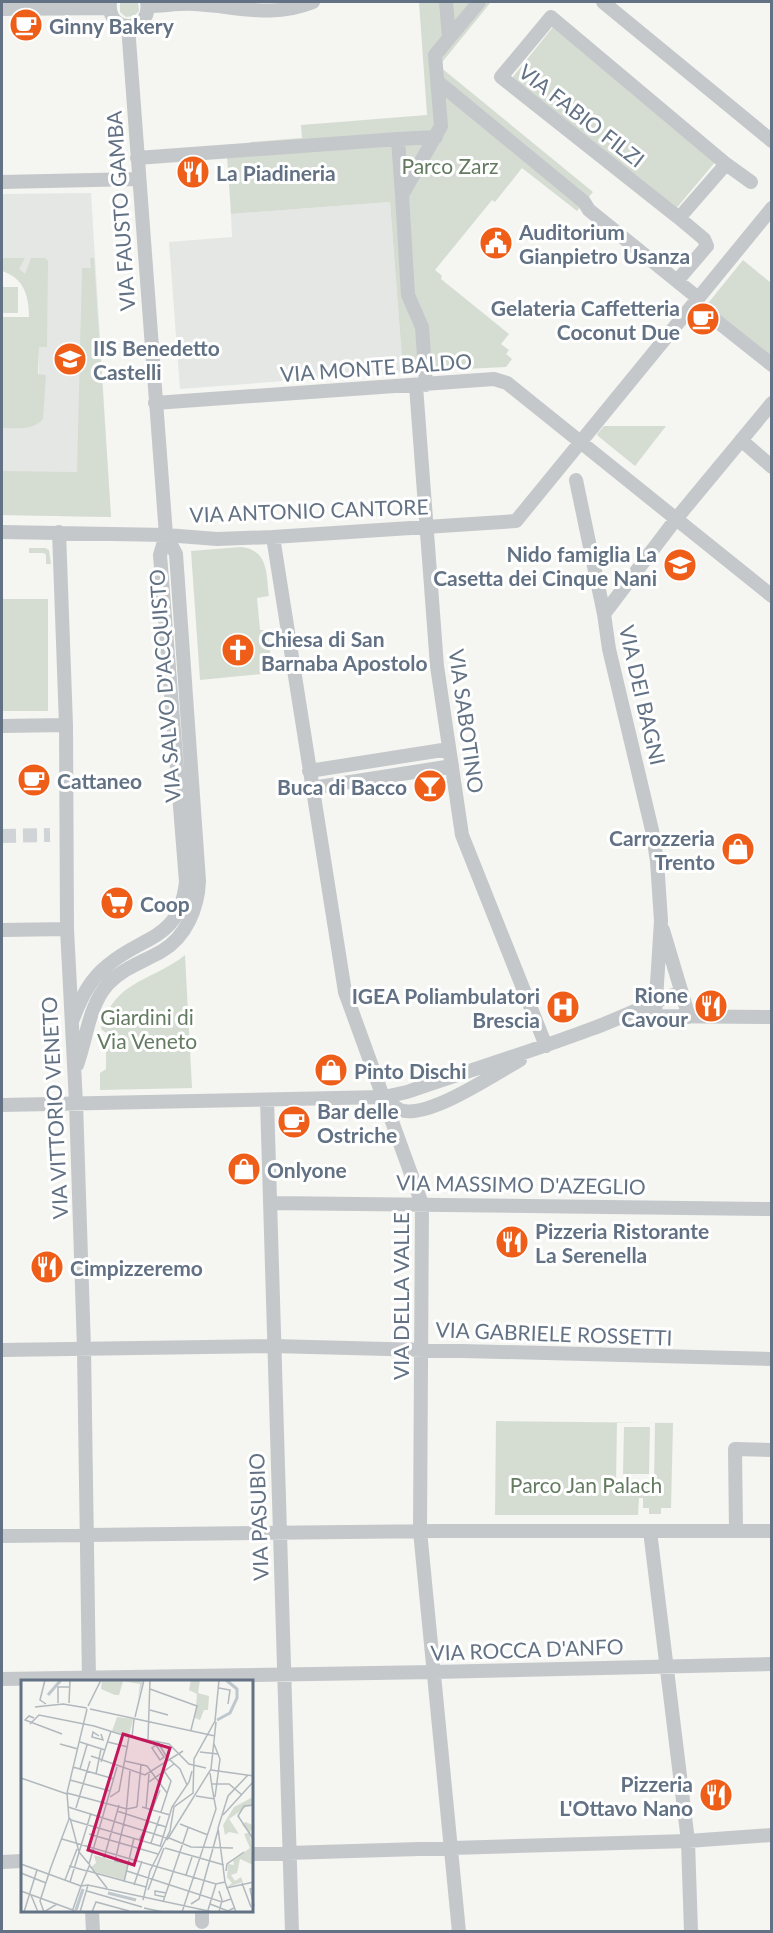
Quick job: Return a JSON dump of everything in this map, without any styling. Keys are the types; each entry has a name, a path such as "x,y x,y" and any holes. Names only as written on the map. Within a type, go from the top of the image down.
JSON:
{"street":[{"path":"2,9 109,4 115,21 128,26 140,22 147,12 148,4 192,3 272,12 313,2"},
{"path":"446,2 449,37"},
{"path":"402,195 441,126 435,55 479,2"},
{"path":"603,2 771,141"},
{"name":"VIA FABIO FILZI","path":"677,281 707,246 704,239 501,77 551,18 726,164 751,182"},
{"name":"VIA FAUSTO GAMBA","path":"128,26 136,158 166,535"},
{"path":"438,82 677,281 771,365"},
{"path":"136,158 436,137"},
{"name":"VIA SABOTINO","path":"398,139 408,295 422,327 421,386 427,527 437,666 462,835 546,1046"},
{"path":"679,218 726,164"},
{"path":"2,182 138,179"},
{"name":"VIA ANTONIO CANTORE","path":"2,531 166,535 217,539 516,521 771,208"},
{"name":"VIA MONTE BALDO","path":"155,404 494,379 507,382 771,596"},
{"path":"604,614 676,519 771,403"},
{"path":"741,440 771,466"},
{"name":"VIA DEI BAGNI","path":"576,480 604,614 609,649 652,830 657,861 661,921 655,1008"},
{"name":"VIA VITTORIO VENETO","path":"60,532 66,725 67,928 76,1103 84,1349 89,1680"},
{"name":"VIA SALVO D'ACQUISTO","path":"71,1024 82,995 94,978 117,958 165,930 177,914 183,900 186,882 160,555 166,535"},
{"name":"VIA SALVO D'ACQUISTO","path":"74,1074 82,1052 85,1032 99,996 119,974 173,943 182,932 197,901 199,881 176,554 166,535"},
{"name":"VIA DELLA VALLE","path":"273,537 345,992 422,1204 420,1531 459,1932"},
{"path":"2,726 66,725"},
{"path":"309,771 449,750"},
{"path":"312,788 452,766"},
{"name":"VIA DEI BAGNI","path":"661,921 689,1017"},
{"path":"2,930 67,928"},
{"path":"2,1105 384,1097 407,1092 655,1008 681,992"},
{"path":"655,1008 689,1017 771,1017"},
{"path":"384,1097 399,1110 413,1112 426,1109 460,1094 546,1046"},
{"name":"VIA PASUBIO","path":"267,1100 292,1932"},
{"name":"VIA MASSIMO D'AZEGLIO","path":"270,1203 771,1209"},
{"name":"VIA GABRIELE ROSSETTI","path":"2,1350 273,1346 771,1359"},
{"path":"736,1530 735,1449 771,1450"},
{"path":"2,1536 420,1531 771,1531"},
{"path":"650,1531 688,1841 692,1932"},
{"name":"VIA ROCCA D'ANFO","path":"2,1679 89,1680 771,1664"},
{"path":"254,1854 688,1841 771,1835"},
{"path":"2,1862 21,1861"},
{"path":"92,1912 93,1932"}],"shaded area":[{"name":"IIS Benedetto Castelli","path":"91,193 111,517 2,515 2,412 38,377 39,371 39,263 33,285 2,262 2,194"},
{"path":"390,202 403,372 180,389 169,242 232,237 231,214"}],"green space":[{"path":"120,2 138,2 139,11 134,16 126,17 120,12"},
{"name":"Parco Zarz","path":"419,2 491,2 439,66 593,192 577,211 522,168 495,202 492,200 435,270 442,276 441,279 509,334 501,344 509,350 506,354 512,359 506,367 403,372 390,202 231,214 227,156 251,155 250,142 302,138 301,125 427,115"},
{"path":"553,27 716,161 674,211 512,78"},
{"path":"2,258 25,258 19,269 25,274 31,258 45,258 48,261 47,347 39,347 38,374 46,375 43,419 39,423 24,428 2,428 2,317 29,317 24,289 16,278 2,271"},
{"path":"90,258 94,258 111,517 2,515 2,471 77,472 82,268 91,268"},
{"path":"743,260 771,283 771,360 705,307"},
{"path":"2,287 18,287 18,313 2,313"},
{"path":"604,426 666,426 635,466 598,436 597,434"},
{"path":"241,547 257,553 266,572 269,596 257,598 260,630 268,630 272,673 200,680 191,551"},
{"path":"29,548 49,550 51,564 46,564 44,553 29,553"},
{"path":"2,599 48,599 48,711 2,711"},
{"name":"Giardini di Via Veneto","path":"185,955 192,1088 100,1090 100,1073 106,1069 106,1033 101,1029 107,1013 124,991"},
{"name":"Parco Jan Palach","path":"496,1421 617,1422 616,1483 654,1484 655,1423 673,1423 671,1508 661,1508 661,1514 649,1514 649,1508 643,1508 643,1498 639,1498 638,1515 495,1515"},
{"name":"Parco Jan Palach","path":"624,1427 650,1427 649,1474 623,1474"}],"tunnel":[{"path":"2,836 50,835"}],"place":[{"name":"Ginny Bakery","path":"26,25"},
{"name":"La Piadineria","path":"193,172"},
{"name":"Auditorium Gianpietro Usanza","path":"496,243"},
{"name":"Gelateria Caffetteria Coconut Due","path":"703,319"},
{"name":"IIS Benedetto Castelli","path":"70,359"},
{"name":"Nido famiglia La Casetta dei Cinque Nani","path":"680,565"},
{"name":"Chiesa di San Barnaba Apostolo","path":"238,650"},
{"name":"Cattaneo","path":"34,780"},
{"name":"Buca di Bacco","path":"430,786"},
{"name":"Carrozzeria Trento","path":"738,849"},
{"name":"Coop","path":"117,903"},
{"name":"Rione Cavour","path":"711,1006"},
{"name":"IGEA Poliambulatori Brescia","path":"563,1007"},
{"name":"Pinto Dischi","path":"331,1070"},
{"name":"Bar delle Ostriche","path":"294,1122"},
{"name":"Onlyone","path":"244,1169"},
{"name":"Pizzeria Ristorante La Serenella","path":"512,1242"},
{"name":"Cimpizzeremo","path":"47,1267"},
{"name":"Pizzeria L'Ottavo Nano","path":"716,1795"}]}
